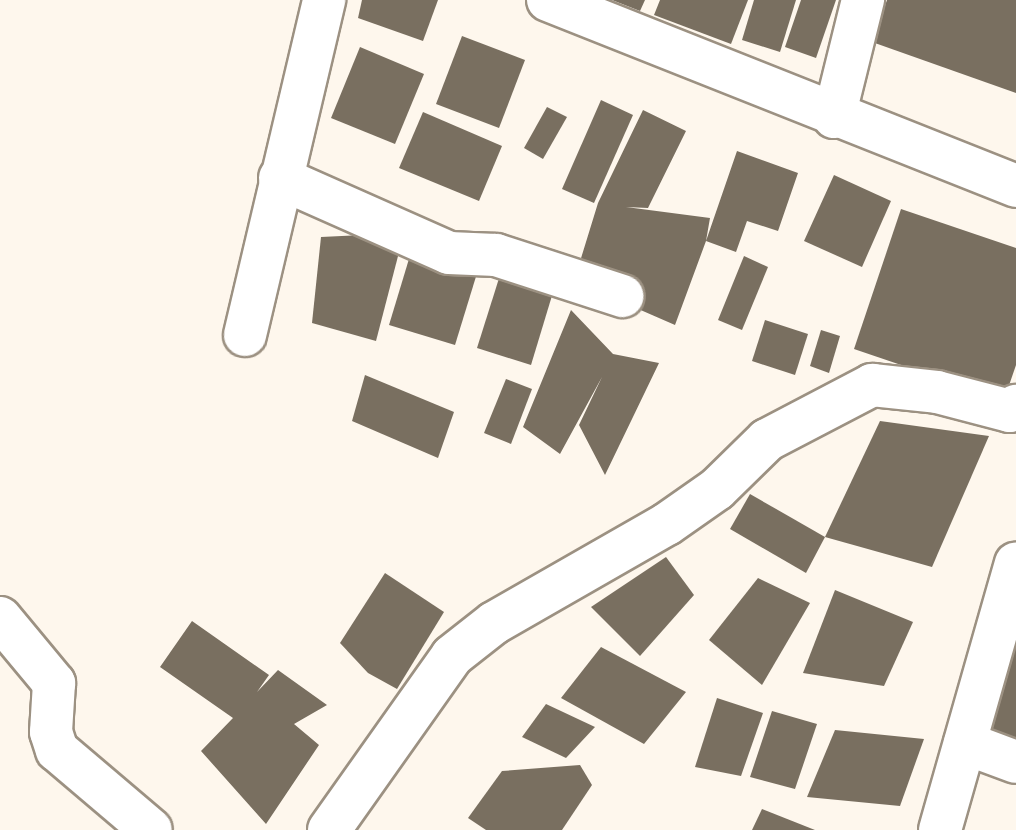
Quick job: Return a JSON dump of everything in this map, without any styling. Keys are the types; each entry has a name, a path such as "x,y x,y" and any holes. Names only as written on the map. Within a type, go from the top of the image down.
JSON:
{"street":[{"path":"245,335 324,0"},
{"path":"548,0 834,117 1016,186"},
{"path":"834,117 863,0"},
{"path":"280,178 449,253 496,255 622,296"},
{"path":"329,830 452,656 494,623 679,516 717,489 767,440 872,385 937,392 1010,411 1016,406"},
{"path":"940,830 1016,564"},
{"path":"0,618 54,683 51,732 57,750 151,830"},
{"path":"965,743 1016,762"}],"building":[{"path":"362,0 438,0 423,41 358,18"},
{"path":"612,0 645,0 640,11"},
{"path":"660,0 748,0 731,44 654,15"},
{"path":"754,0 796,0 780,52 742,40"},
{"path":"801,0 836,0 816,58 785,47"},
{"path":"887,0 1016,0 1016,93 872,42"},
{"path":"462,36 525,60 499,128 436,104"},
{"path":"360,47 424,74 395,144 331,118"},
{"path":"601,100 633,115 594,203 562,189"},
{"path":"547,107 567,117 543,159 524,148"},
{"path":"643,110 686,131 648,208 626,207 710,218 706,241 675,325 574,281 598,203"},
{"path":"423,112 502,146 479,201 399,168"},
{"path":"737,151 798,173 778,231 747,221 736,252 706,241"},
{"path":"834,175 891,201 862,267 804,241"},
{"path":"901,209 1016,248 1016,365 1004,400 854,349"},
{"path":"404,233 376,341 312,323 321,237"},
{"path":"412,249 478,270 455,345 389,325"},
{"path":"744,256 768,267 742,330 718,320"},
{"path":"501,272 554,289 531,365 477,348"},
{"path":"571,310 613,354 659,363 605,475 579,425 602,377 560,454 523,427"},
{"path":"765,320 808,334 795,375 752,361"},
{"path":"821,330 840,336 829,373 810,366"},
{"path":"365,375 454,412 438,458 352,421"},
{"path":"506,379 532,389 511,444 484,433"},
{"path":"880,421 989,436 932,567 825,537"},
{"path":"750,494 825,537 806,573 730,529"},
{"path":"666,557 694,595 640,656 591,607"},
{"path":"385,573 444,612 397,689 368,673 340,643"},
{"path":"758,578 810,603 762,685 709,640"},
{"path":"835,590 913,622 884,686 803,673"},
{"path":"192,621 269,675 257,692 278,670 327,705 294,724 319,745 266,824 201,751 233,718 160,667"},
{"path":"601,647 686,692 644,744 561,698"},
{"path":"1013,649 1016,649 1016,747 986,735"},
{"path":"717,698 763,713 741,776 695,767"},
{"path":"546,704 595,727 566,758 522,737"},
{"path":"772,711 817,724 795,789 750,777"},
{"path":"835,730 924,739 900,806 807,797"},
{"path":"580,765 592,785 562,830 486,830 468,818 502,771"},
{"path":"762,809 815,830 752,830"}]}
